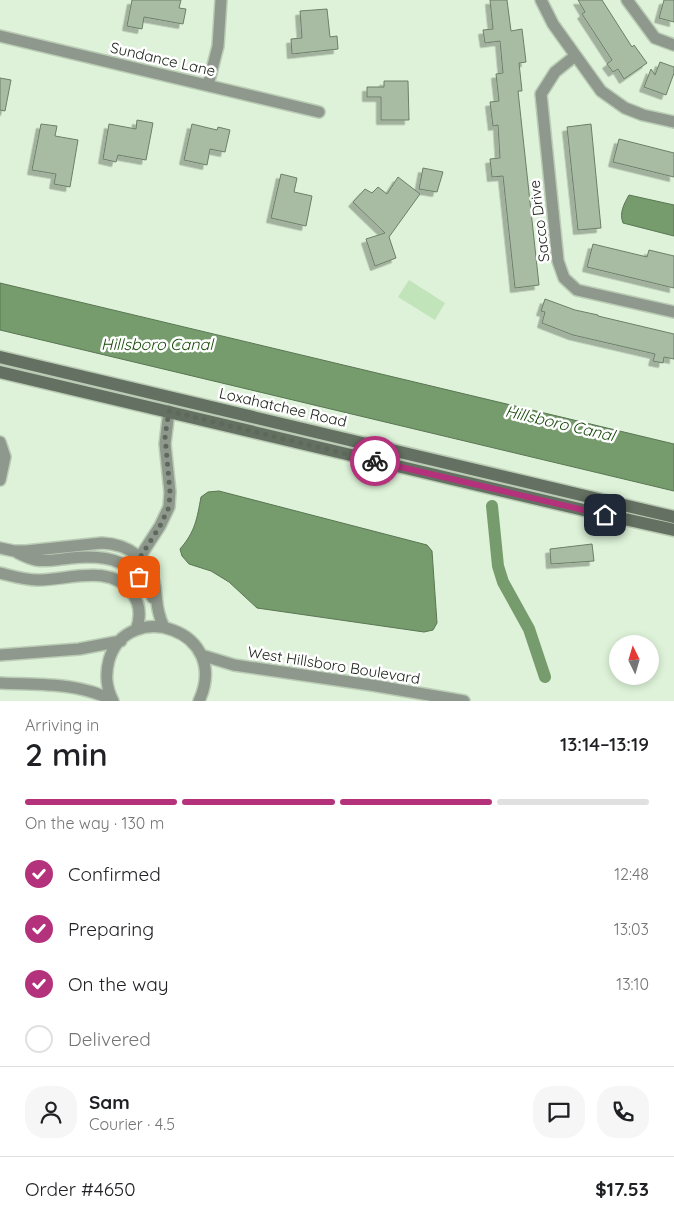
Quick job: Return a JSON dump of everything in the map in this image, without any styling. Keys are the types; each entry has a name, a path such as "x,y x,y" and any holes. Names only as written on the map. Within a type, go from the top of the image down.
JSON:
{"main road":[{"name":"Loxahatchee Road","path":"0,358 674,517"},
{"name":"Loxahatchee Road","path":"0,372 588,512 674,530"}],"street":[{"path":"208,85 218,46 221,0"},
{"path":"541,0 553,24 594,83 612,100 625,108 674,122"},
{"path":"627,0 654,38 674,45"},
{"name":"Sundance Lane","path":"0,36 319,112"},
{"name":"Sacco Drive","path":"575,56 555,72 541,94 558,261 564,278 577,290 674,312"},
{"path":"123,583 164,521 169,507 170,492 165,436 169,411"},
{"path":"0,442 5,456 0,480"},
{"path":"52,554 107,544 125,548 140,557 152,577 156,602 164,627"},
{"path":"0,548 14,551 99,556 116,561 132,570 144,581 156,602"},
{"path":"52,554 54,578"},
{"path":"0,573 33,580 97,575 110,577 123,583 132,592 138,604 140,616 136,630"},
{"path":"112,701 106,682 107,668 112,651 121,641 136,630 164,627 186,636 201,655 204,663 205,678 199,701"},
{"path":"0,655 79,649 121,641"},
{"name":"West Hillsboro Boulevard","path":"201,655 234,665 362,683 464,701"},
{"path":"0,683 78,688 94,692 112,701"}],"shaded area":[{"path":"409,280 445,303 435,320 398,297"}],"water":[{"path":"629,195 674,205 674,236 623,223 622,212"},
{"name":"Hillsboro Canal","path":"0,283 674,444 674,491 0,330"},
{"path":"219,491 427,545 432,551 437,623 433,630 424,632 257,608 229,582 211,571 189,564 182,556 180,549 195,525 201,497 208,492"}],"building":[{"path":"132,0 181,0 179,8 186,9 183,24 144,17 142,29 127,26"},
{"path":"490,0 507,0 511,31 522,29 526,62 519,63 522,91 518,91 539,285 515,288 503,176 492,177 490,159 500,158 498,125 493,126 490,102 499,101 496,74 503,73 500,41 485,43 483,30 493,29"},
{"path":"578,0 602,0 632,47 634,45 647,63 624,79 618,69 613,72 607,64 612,60 582,14 585,12"},
{"path":"664,0 674,0 674,22 659,18"},
{"path":"327,9 330,37 337,36 338,49 292,54 291,39 302,38 300,11"},
{"path":"660,62 674,67 674,73 666,95 644,87 651,69 655,75"},
{"path":"0,78 11,80 5,111 0,110"},
{"path":"384,81 408,81 409,120 381,120 381,97 367,97 367,87 384,87"},
{"path":"137,120 153,123 146,160 118,155 116,162 103,159 109,124 136,129"},
{"path":"41,124 57,126 55,136 78,140 70,187 54,184 56,174 32,170"},
{"path":"192,124 217,130 218,127 230,130 225,152 210,149 207,165 184,160"},
{"path":"591,124 601,228 578,230 567,127"},
{"path":"619,139 674,153 674,177 613,162"},
{"path":"423,168 443,172 437,192 419,189"},
{"path":"281,174 297,178 294,192 312,196 306,226 271,218"},
{"path":"398,177 420,194 389,237 396,258 375,266 366,239 385,233 353,202 365,189 372,193 378,187 387,194"},
{"path":"593,244 647,257 649,250 674,256 674,288 587,267"},
{"path":"545,299 575,310 674,334 674,359 664,357 663,363 653,361 655,354 573,335 542,323 545,312 541,311"},
{"path":"592,544 594,561 551,564 550,549"}],"waterway":[{"path":"492,506 498,566 503,582 529,629 545,677"}],"way so far":[{"path":"139,577 132,570 166,516 170,502 165,436 169,411 375,461"}],"route":[{"path":"375,461 605,515"}]}
